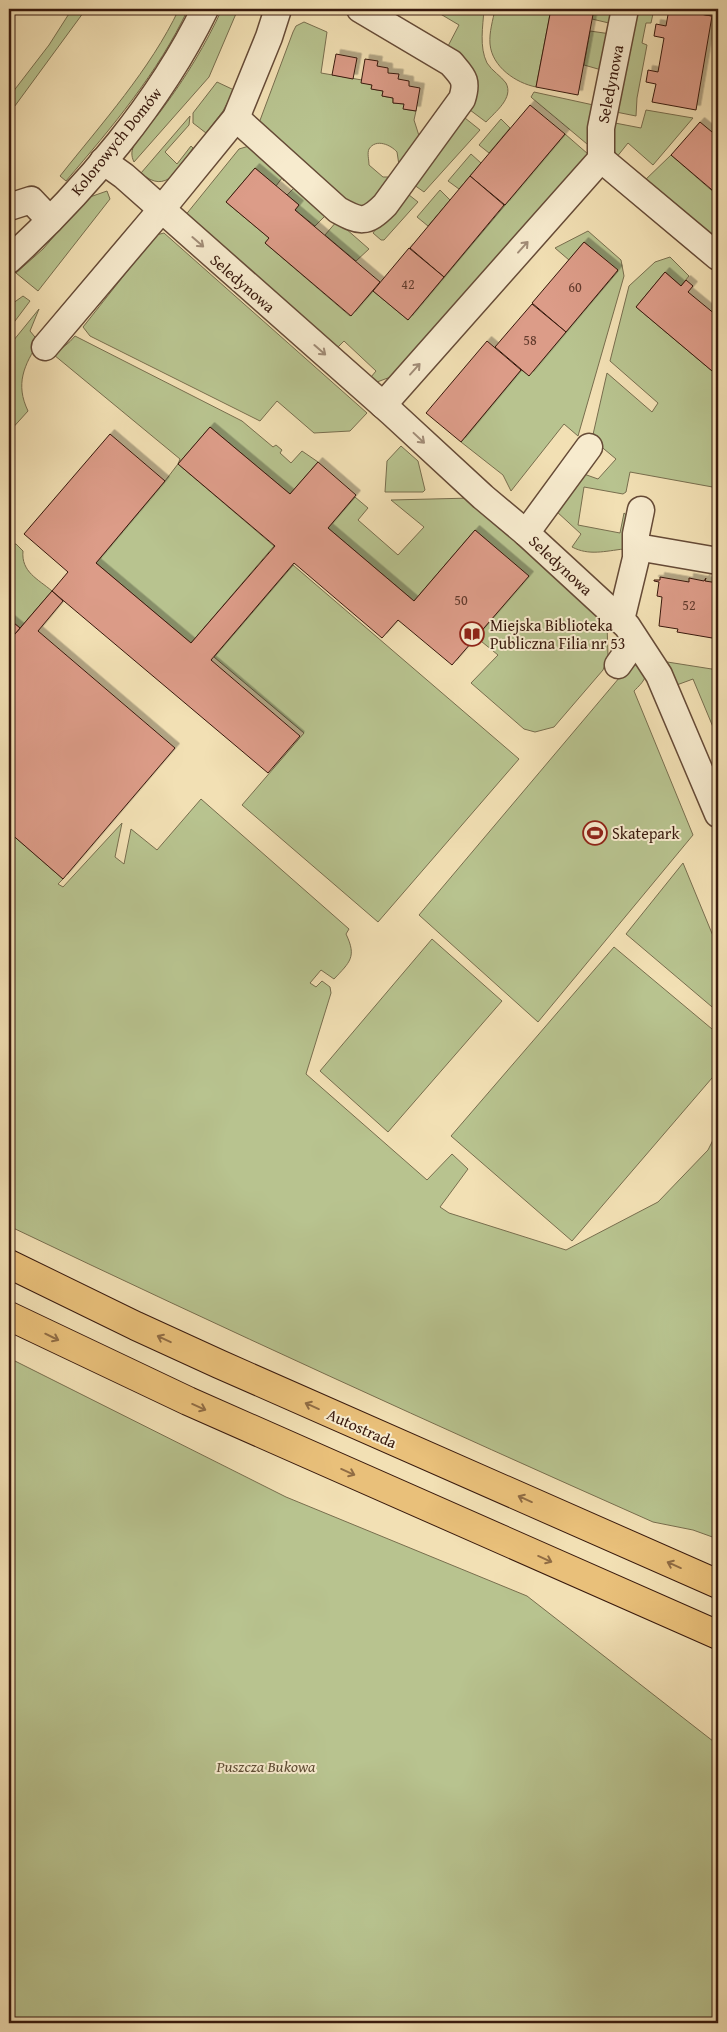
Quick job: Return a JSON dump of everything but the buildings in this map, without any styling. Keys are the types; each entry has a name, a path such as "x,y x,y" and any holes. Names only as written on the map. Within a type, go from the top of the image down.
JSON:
{"highway":[{"name":"Autostrada","path":"9,1264 219,1364 718,1584"},
{"path":"9,1316 188,1402 718,1635"}],"street":[{"name":"Kolorowych Domów","path":"9,260 50,220 103,161 142,112 172,69 205,9"},
{"path":"45,347 236,118 269,37 278,9"},
{"path":"236,118 338,210 353,218 365,220 375,216 462,99 466,86 462,76 451,63 360,9"},
{"name":"Seledynowa","path":"601,160 601,128 625,9"},
{"path":"383,405 601,160 718,257"},
{"name":"Seledynowa","path":"103,161 124,176 383,405 483,497 526,533 628,629 659,675 718,814"},
{"path":"9,206 31,200 50,220"},
{"path":"526,533 590,447"},
{"path":"618,665 630,648 628,629 637,547 636,534 641,510"},
{"path":"637,547 718,561"}],"green space":[{"path":"72,9 86,9 9,114 9,97 49,45"},
{"path":"179,9 188,9 163,55 117,120 66,181 60,176 140,75"},
{"path":"222,9 238,9 209,77 134,162 132,151 138,139 188,72"},
{"path":"432,9 484,9 482,36 485,57 489,66 506,83 508,89 506,99 486,122 466,107 447,48 459,25"},
{"path":"495,9 551,9 536,87 513,78 495,60 490,40"},
{"path":"594,9 616,9 613,24 592,19"},
{"path":"635,9 654,9 651,23 646,23 642,43 647,45 637,98 636,116 616,112"},
{"path":"304,22 327,32 321,73 362,80 372,85 372,89 383,91 382,96 393,98 393,103 404,104 404,109 416,111 414,120 421,142 399,165 397,152 391,147 379,143 369,149 369,165 383,177 391,177 372,209 346,205 259,123 293,32 296,26"},
{"path":"590,31 611,34 605,71 584,65"},
{"path":"217,82 234,90 223,111 206,133 193,123 193,113"},
{"path":"534,92 598,106 593,149 532,98"},
{"path":"646,110 693,118 653,165 628,143 616,158 612,140 615,123 641,128"},
{"path":"460,114 480,130 424,192 410,182"},
{"path":"190,116 189,125 165,152 177,164 191,146 193,148 172,177 158,182 141,173"},
{"path":"501,119 510,128 489,153 479,145"},
{"path":"565,134 588,154 396,375 377,382 371,377 376,371 344,341 332,353 184,217 239,149 249,146 287,176 284,181 282,178 276,186 255,168 226,202 269,238 265,243 350,316 373,291 408,320"},
{"path":"471,154 481,163 459,189 448,181"},
{"path":"671,155 718,196 718,244 642,183"},
{"path":"296,186 328,213 315,226 295,210 299,205 287,195"},
{"path":"440,190 450,200 428,226 417,217"},
{"path":"107,191 110,199 38,291 16,273 43,249 87,198"},
{"path":"404,191 418,202 384,240 381,240 373,233"},
{"path":"337,221 369,249 356,261 325,235"},
{"path":"588,231 621,260 624,276 578,436 564,424 511,491 503,475 461,442 521,370 529,375 618,271 584,242 569,260 555,248"},
{"path":"164,233 367,413 350,431 314,433 277,401 260,421 90,336 83,327 156,235"},
{"path":"670,257 689,276 681,286 665,272 636,307 718,376 718,488 630,472 626,492 623,494 584,487 578,525 620,533 624,513 630,518 624,549 597,552 578,550 572,547 581,534 556,511 581,473 598,479 616,459 592,439 607,373 652,412 658,403 610,361 629,286 655,262"},
{"path":"23,296 30,301 9,329 9,306"},
{"path":"39,309 30,331 39,342 29,359 22,383 22,392 28,411 9,432 9,346"},
{"path":"75,336 242,421 273,447 276,445 282,450 280,453 291,463 302,451 318,462 290,494 210,427 178,464 180,459 54,355"},
{"path":"401,446 418,461 425,490 423,492 385,492 387,461"},
{"path":"178,464 274,546 191,643 96,563"},
{"path":"355,497 368,508 358,520 398,555 424,527 391,500 472,498 607,624 608,656 603,670 554,727 535,732 524,729 471,683 498,655 476,637 528,576 475,530 414,601 328,528"},
{"path":"13,544 16,544 23,551 23,558 28,570 36,579 52,591 20,628 9,619 9,546 13,546"},
{"path":"293,565 519,759 378,922 242,805 304,733 214,657"},
{"path":"661,661 718,670 718,739 693,679 674,686"},
{"path":"636,665 644,671 645,678 634,691 693,835 538,1022 419,915 625,671 629,667"},
{"path":"201,799 349,929 346,934 351,948 348,963 334,979 321,970 310,983 316,987 322,981 330,987 331,993 306,1074 427,1180 452,1154 468,1169 440,1207 449,1213 566,1250 658,1202 708,1150 718,1130 718,1539 693,1530 653,1522 169,1302 9,1226 9,832 63,879 58,884 63,887 122,823 115,857 124,864 131,829 157,850"},
{"path":"683,863 718,948 718,1012 626,934"},
{"path":"432,939 502,1001 388,1132 320,1071"},
{"path":"614,947 718,1034 718,1071 572,1241 451,1136"},
{"name":"Puszcza Bukowa","path":"9,1358 286,1497 527,1596 718,1745 718,2023 9,2023"}],"place":[{"name":"Miejska Biblioteka Publiczna Filia nr 53","path":"472,634"},
{"name":"Skatepark","path":"595,833"}]}
